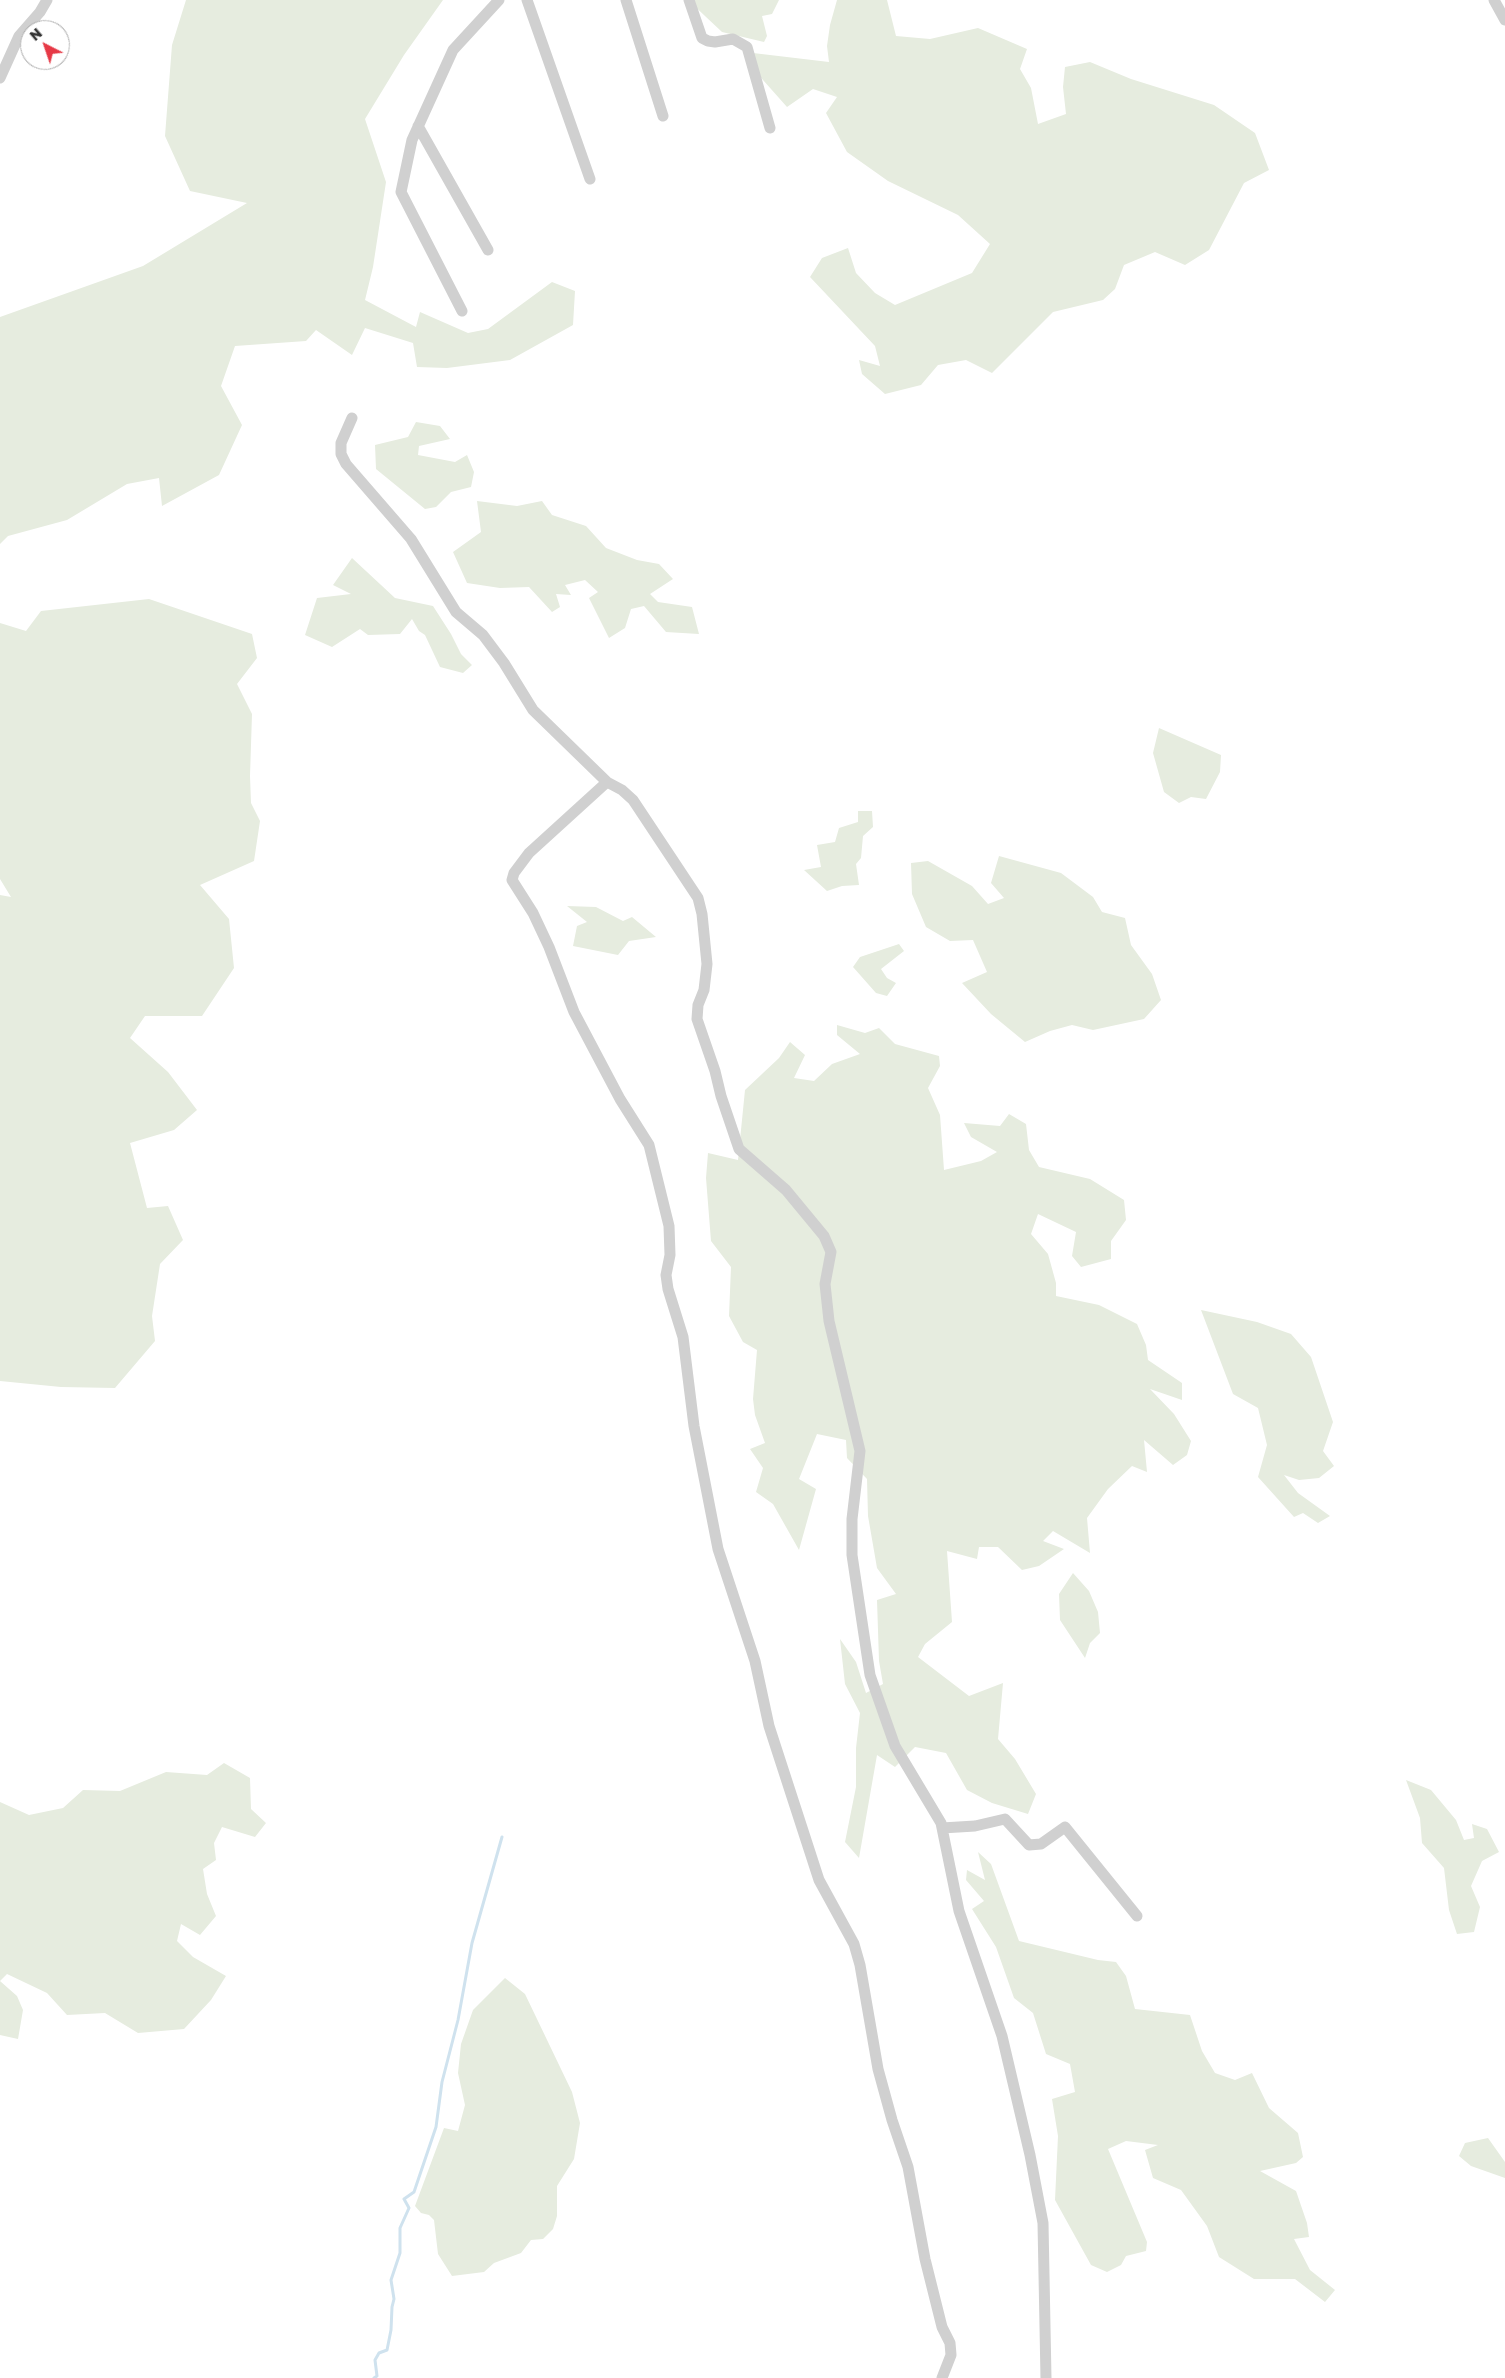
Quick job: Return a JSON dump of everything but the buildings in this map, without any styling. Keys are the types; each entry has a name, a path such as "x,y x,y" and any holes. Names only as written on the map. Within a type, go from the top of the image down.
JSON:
{"street":[{"path":"0,78 19,36 40,12 47,0"},
{"path":"462,311 401,192 412,140 453,50 499,0"},
{"path":"528,0 590,179"},
{"path":"626,0 663,116"},
{"path":"689,0 702,38 716,42 733,39 746,47 770,128"},
{"path":"1494,0 1505,20"},
{"path":"418,126 488,250"},
{"path":"352,418 341,442 341,454 346,464 411,539 456,612 483,635 504,662 533,710 607,782 622,790 633,800 698,898 702,914 708,964 704,990 698,1004 697,1019 739,1148 786,1190 824,1236 831,1252 825,1284 829,1321 860,1451 852,1519 852,1555 870,1675 895,1746 917,1784 930,1801 942,1828 959,1912 1002,2036 1030,2155 1043,2223 1046,2378"},
{"path":"607,782 530,853 514,873 512,880 533,913 549,946 574,1012 620,1099 650,1145 669,1226 670,1255 666,1276 668,1289 683,1337 694,1426 718,1549 755,1661 766,1701 769,1726 819,1880 847,1931 860,1965 878,2070 908,2167 925,2258 942,2327 950,2343 951,2355 942,2378"},
{"path":"942,1828 975,1826 1004,1819 1029,1845 1040,1844 1065,1827 1137,1916"}],"shaded area":[{"path":"186,0 443,0 404,55 365,119 386,182 373,267 365,300 416,327 420,312 468,333 488,329 552,282 575,291 573,325 510,360 447,368 417,367 413,343 365,328 352,355 316,330 306,341 235,346 221,386 242,425 219,475 162,506 159,478 127,484 67,520 8,536 0,544 0,317 143,266 247,203 190,191 165,136 172,45"},
{"path":"688,0 779,0 772,14 762,16 767,36 764,42 722,32"},
{"path":"837,0 887,0 896,36 930,39 978,28 1027,49 1020,69 1031,88 1038,124 1066,114 1063,87 1065,67 1090,62 1131,79 1214,105 1255,133 1269,170 1244,183 1209,250 1185,265 1155,252 1124,265 1115,289 1103,300 1053,312 992,373 966,360 938,365 921,385 885,394 862,374 859,360 880,366 875,346 810,277 822,258 848,248 856,273 875,293 895,305 972,273 990,244 958,215 888,181 847,152 826,113 837,97 813,89 787,107 755,71 753,53 829,62 827,46 830,25"},
{"path":"416,422 440,426 450,439 419,446 418,455 455,462 467,455 474,472 471,487 451,492 436,507 425,509 376,469 375,445 408,437"},
{"path":"477,501 517,506 542,501 552,515 586,526 606,548 637,560 659,564 673,579 650,594 658,602 692,607 699,634 666,632 644,606 631,609 625,628 609,638 589,598 598,592 585,580 565,585 571,595 556,594 560,607 552,612 529,587 500,588 467,583 453,552 481,532"},
{"path":"352,558 395,598 433,606 461,654 472,665 463,673 440,667 425,635 419,631 412,619 400,634 368,635 360,629 332,647 305,635 317,598 351,594 333,585"},
{"path":"149,599 252,634 257,658 237,684 252,714 251,803 260,821 254,861 200,885 229,919 234,968 202,1016 145,1016 130,1038 168,1072 197,1110 174,1130 130,1143 147,1208 168,1206 183,1240 160,1264 152,1316 155,1341 115,1388 61,1387 0,1381 0,895 11,897 0,879 0,623 26,631 41,611"},
{"path":"1159,728 1221,755 1220,772 1206,799 1191,797 1179,803 1164,792 1153,753"},
{"path":"858,811 872,811 873,827 863,836 861,858 856,864 859,885 842,886 827,891 804,870 821,867 817,845 835,842 839,828 858,822"},
{"path":"999,856 1061,873 1093,897 1102,912 1125,918 1131,945 1152,974 1161,1000 1144,1019 1093,1030 1072,1025 1050,1031 1025,1042 991,1014 962,983 987,972 973,940 950,941 926,927 912,894 911,863 928,861 972,886 988,904 1004,898 991,883"},
{"path":"567,906 596,907 623,921 632,917 656,937 629,941 618,955 573,946 577,926 587,922"},
{"path":"899,944 904,951 881,969 887,978 896,983 887,996 876,993 853,967 860,957"},
{"path":"837,1025 865,1033 879,1028 895,1044 939,1056 940,1066 928,1088 940,1115 944,1170 981,1161 997,1152 971,1137 964,1123 1000,1126 1009,1114 1026,1124 1029,1150 1039,1167 1090,1179 1124,1200 1126,1220 1111,1241 1111,1259 1081,1267 1072,1256 1076,1232 1038,1214 1031,1234 1048,1254 1056,1283 1056,1296 1099,1305 1137,1324 1146,1345 1148,1360 1182,1383 1182,1400 1150,1389 1174,1414 1191,1441 1187,1455 1173,1465 1144,1440 1147,1472 1132,1466 1108,1489 1087,1518 1090,1553 1053,1531 1043,1541 1064,1549 1039,1566 1022,1570 998,1547 979,1547 977,1559 947,1551 952,1622 925,1644 918,1657 969,1696 1003,1683 998,1739 1015,1759 1036,1794 1028,1814 992,1803 967,1790 946,1753 915,1747 895,1767 877,1755 859,1858 845,1842 856,1787 856,1748 860,1713 845,1684 840,1639 856,1662 866,1693 883,1684 879,1661 877,1600 896,1594 877,1568 868,1516 867,1479 847,1458 846,1440 817,1434 799,1479 816,1489 799,1550 773,1504 756,1492 763,1468 750,1449 765,1443 755,1415 753,1399 757,1350 743,1342 729,1316 731,1267 711,1241 706,1178 708,1153 738,1160 745,1090 779,1058 790,1042 805,1055 794,1078 814,1081 832,1064 860,1054 837,1035"},
{"path":"1201,1310 1257,1322 1291,1334 1311,1357 1333,1422 1323,1451 1334,1466 1319,1478 1299,1480 1284,1475 1298,1493 1330,1516 1318,1523 1303,1513 1294,1517 1258,1477 1267,1445 1258,1408 1233,1394"},
{"path":"1073,1573 1089,1591 1098,1612 1100,1633 1090,1643 1085,1658 1060,1620 1059,1594"},
{"path":"224,1763 250,1778 251,1809 266,1823 255,1837 222,1827 214,1843 216,1860 203,1869 207,1894 216,1916 200,1935 181,1924 177,1941 193,1957 226,1976 211,2000 184,2029 138,2033 105,2013 67,2015 47,1993 7,1974 0,1981 0,1802 29,1815 63,1808 83,1790 120,1791 166,1772 207,1775"},
{"path":"1406,1780 1431,1790 1456,1820 1464,1840 1474,1838 1472,1824 1487,1829 1499,1852 1482,1861 1471,1886 1480,1907 1474,1932 1457,1934 1449,1910 1444,1868 1422,1843 1420,1818"},
{"path":"978,1852 991,1864 1019,1941 1098,1960 1116,1962 1126,1976 1135,2009 1190,2015 1202,2051 1215,2073 1235,2080 1252,2073 1269,2108 1298,2133 1303,2157 1296,2163 1260,2171 1296,2191 1307,2223 1309,2237 1294,2239 1310,2270 1335,2290 1325,2302 1295,2279 1254,2279 1219,2257 1207,2226 1181,2190 1153,2178 1145,2150 1158,2145 1126,2141 1108,2149 1147,2242 1146,2251 1126,2256 1121,2265 1107,2272 1091,2265 1055,2200 1058,2136 1052,2099 1075,2092 1070,2064 1046,2054 1033,2013 1014,1998 996,1947 972,1909 984,1901 966,1880 967,1870 985,1880"},
{"path":"505,1978 525,1994 572,2092 580,2123 574,2159 557,2186 557,2216 553,2229 543,2239 531,2240 521,2253 494,2263 484,2272 452,2276 438,2254 434,2220 429,2215 421,2213 415,2206 444,2128 458,2131 465,2105 458,2073 461,2044 473,2010"},
{"path":"0,1981 17,1996 23,2010 18,2039 0,2035"},
{"path":"1488,2138 1505,2162 1505,2178 1471,2166 1459,2156 1465,2143"}],"waterway":[{"path":"374,2378 377,2376 375,2360 379,2353 387,2350 391,2330 394,2299 391,2280 400,2253 400,2228 409,2208 404,2199 414,2192 436,2127 442,2082 458,2020 472,1943 502,1837"}]}
